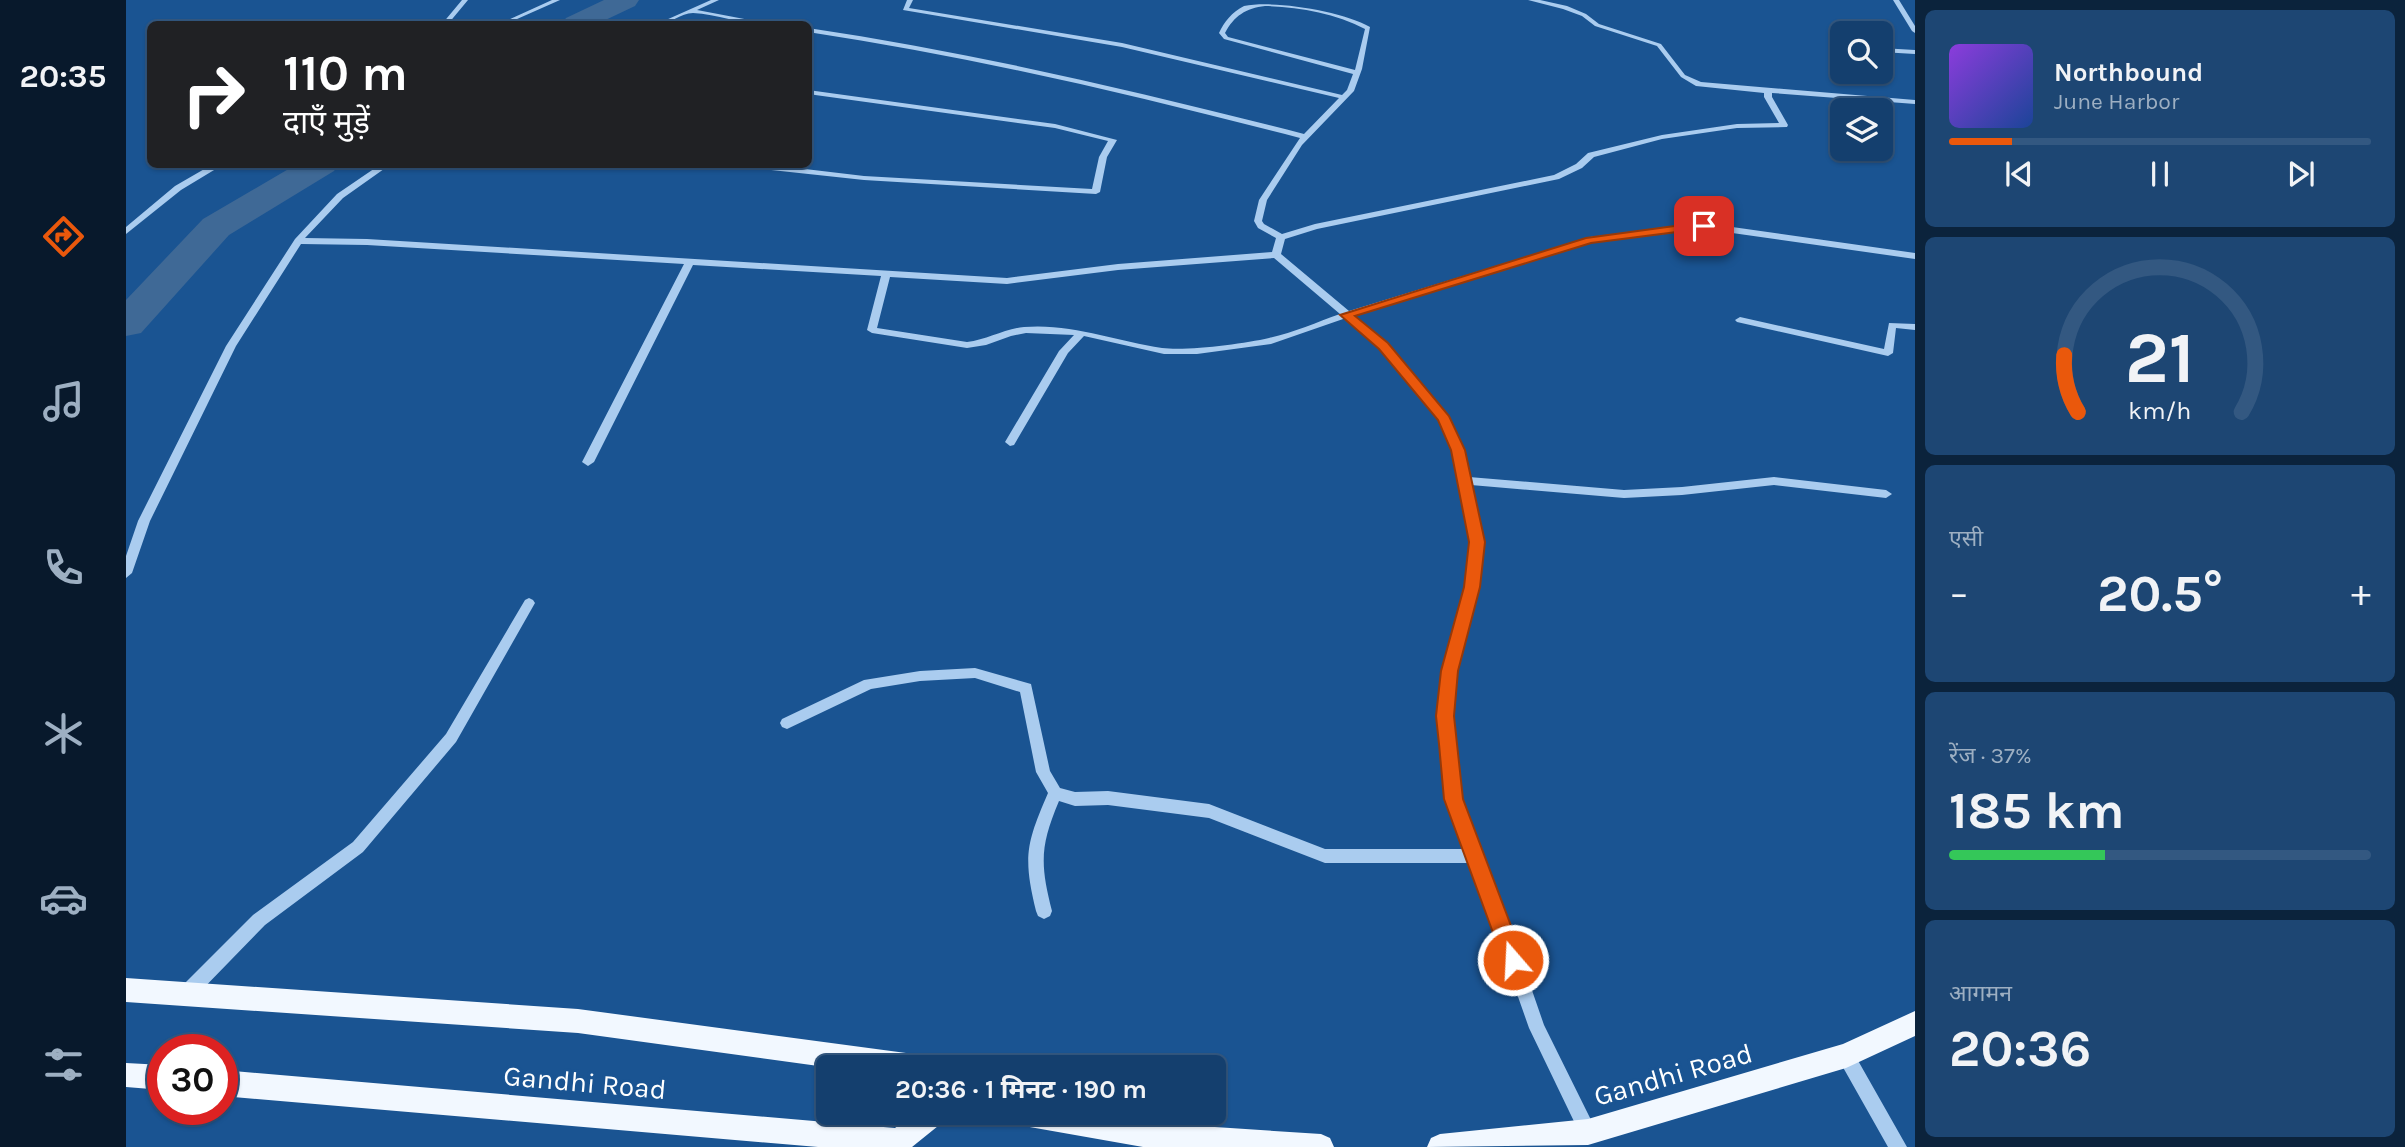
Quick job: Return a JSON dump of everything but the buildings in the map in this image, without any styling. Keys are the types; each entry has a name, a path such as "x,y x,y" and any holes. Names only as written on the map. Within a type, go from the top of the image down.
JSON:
{"main road":[{"path":"126,990 578,1021 831,1055"},
{"name":"Gandhi Road","path":"1440,1147 1588,1132 1846,1056 1915,1023"},
{"path":"126,1075 147,1077"},
{"name":"Gandhi Road","path":"238,1084 900,1141 919,1125"},
{"path":"1092,1125 1154,1136 1321,1147"}],"street":[{"path":"448,21 465,0"},
{"path":"509,21 557,0"},
{"path":"667,21 716,0"},
{"path":"909,0 905,9 1122,45 1343,97"},
{"path":"1531,0 1565,7 1584,15 1597,25 1659,45 1683,76 1699,83 1915,102"},
{"path":"1896,0 1915,31"},
{"path":"1357,73 1226,38 1222,33 1226,25 1241,10 1266,4 1348,18 1368,28 1357,73 1350,90 1305,137 1279,171 1263,200 1258,221 1265,231 1281,237 1315,227 1556,177 1579,166 1591,155 1662,137 1737,127 1784,125 1768,97 1768,91"},
{"path":"690,11 749,21"},
{"path":"812,31 876,40 1062,76 1305,137"},
{"path":"1893,51 1915,52"},
{"path":"773,168 864,178 1096,192 1103,158 1113,140 1055,126 812,93"},
{"path":"126,231 178,188 213,168"},
{"path":"126,573 144,521 231,346 298,242 340,197 381,168"},
{"path":"886,275 872,330 967,345 983,343 1009,332 1026,330 1082,333 1164,351 1198,351 1271,341 1346,315 1590,240 1704,226 1915,256"},
{"path":"1276,255 1281,237"},
{"path":"298,242 367,242 1007,281 1130,266 1276,255 1383,346 1444,419 1458,450 1477,542 1472,587 1450,671 1445,716 1454,799 1536,1028 1588,1132"},
{"path":"588,462 690,261"},
{"path":"1740,320 1888,353 1892,325 1915,327"},
{"path":"1010,442 1064,351 1082,333"},
{"path":"1464,480 1624,494 1774,481 1886,494"},
{"path":"187,994 260,920 358,847 451,738 529,603"},
{"path":"787,723 869,684 920,676 975,673 1026,688 1043,772 1055,793 1075,799 1108,798 1209,811 1325,856 1476,856"},
{"path":"1044,911 1033,868 1035,839 1055,793"},
{"path":"1846,1056 1898,1147"}],"waterway":[{"path":"582,21 626,0"},
{"path":"126,324 216,227 315,168"}],"route":[{"path":"1513,960 1454,799 1448,744 1445,716 1450,671 1472,587 1477,542 1458,450 1444,419 1383,346 1346,315 1590,240 1704,226"}]}
